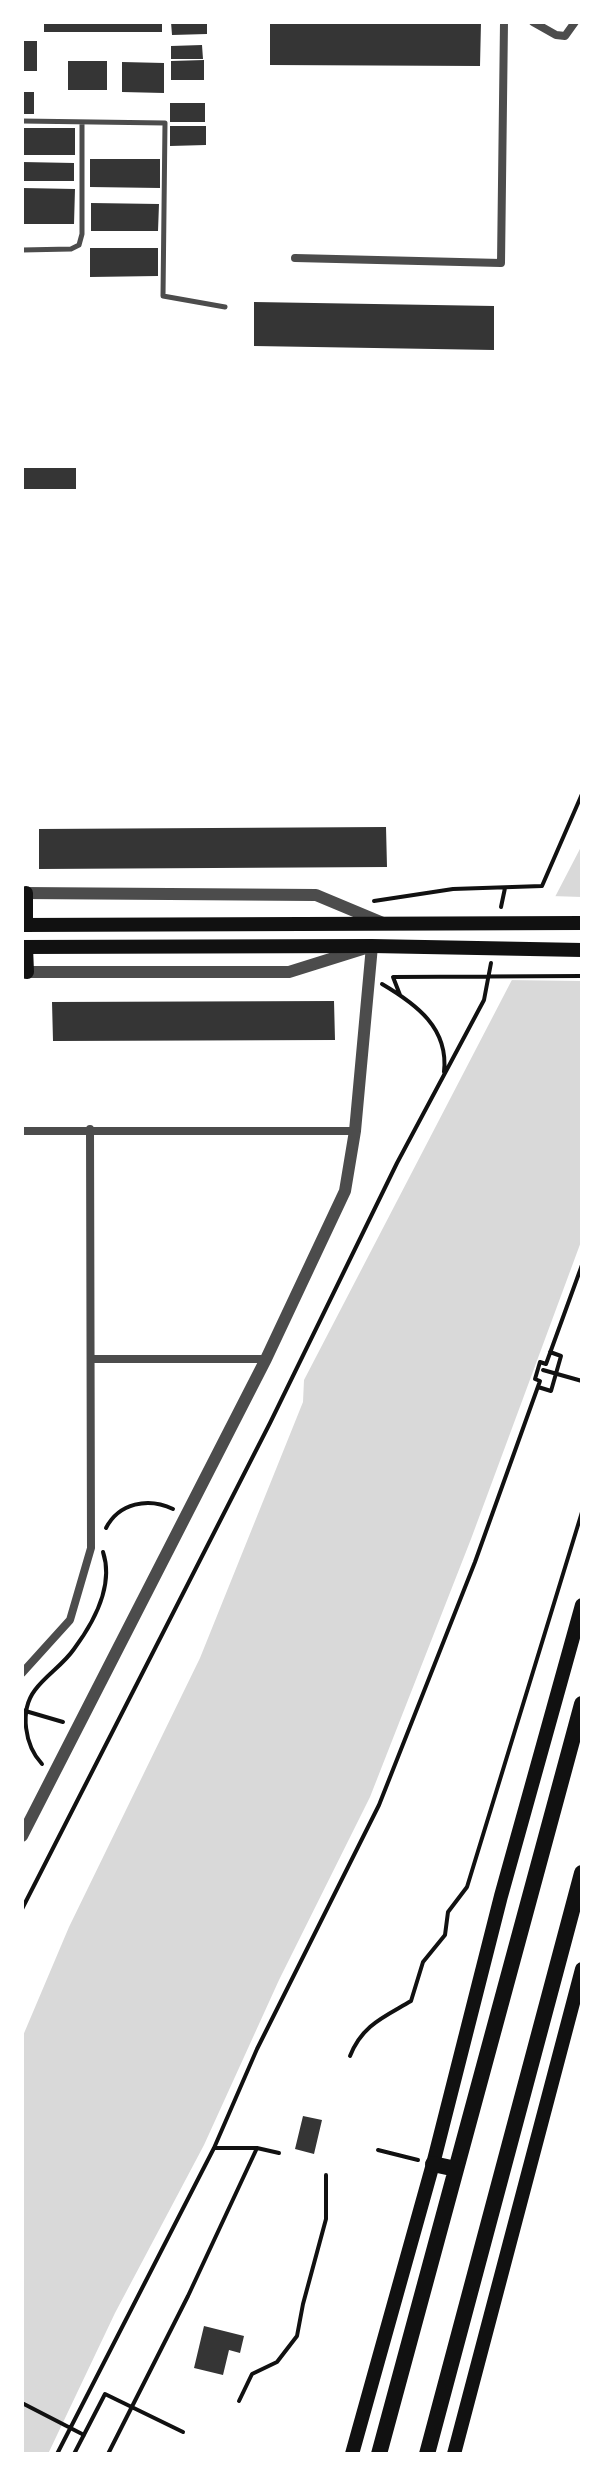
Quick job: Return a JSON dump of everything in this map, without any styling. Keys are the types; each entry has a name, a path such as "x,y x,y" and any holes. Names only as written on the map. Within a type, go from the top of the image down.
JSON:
{"highway":[{"path":"379,2454 582,1704"},
{"path":"427,2454 582,1873"},
{"path":"425,2162 456,2169"}],"main road":[{"path":"24,893 24,925 582,923"},
{"path":"24,972 24,947 372,946 582,950"},
{"path":"352,2454 425,2162 582,1605"},
{"path":"454,2454 582,1969"}],"street":[{"path":"295,258 501,263 504,22"},
{"path":"533,22 556,35 565,36 575,22"},
{"path":"24,893 316,895 383,923"},
{"path":"22,1836 266,1359 345,1191 355,1131 372,946 289,972 24,972"},
{"path":"22,1673 70,1620 91,1548 90,1129"},
{"path":"22,1131 355,1131"},
{"path":"91,1359 266,1359"}],"lane":[{"path":"22,121 165,123 163,296 225,307"},
{"path":"22,250 71,249 79,245 82,234 82,122"}],"path":[{"path":"361,900 376,901 453,889 542,886 582,794"},
{"path":"499,916 505,888"},
{"path":"22,1909 270,1423 397,1163 484,1000 491,958"},
{"path":"443,1078 441,1036 435,1025 400,995 393,977 582,976"},
{"path":"57,2454 214,2148 257,2049 379,1805 475,1562 540,1381 535,1379 540,1362 546,1364 582,1265"},
{"path":"538,1387 551,1391 561,1356 550,1352"},
{"path":"543,1370 582,1381"},
{"path":"350,2056 357,2039 372,2024 411,2001 423,1962 445,1935 448,1912 467,1887 582,1512"},
{"path":"22,1710 77,1726"},
{"path":"214,2148 257,2148 279,2153"},
{"path":"108,2454 188,2296 257,2148"},
{"path":"378,2150 425,2162"},
{"path":"239,2401 252,2374 277,2362 297,2336 326,2219 326,2175"},
{"path":"74,2454 105,2394 183,2432"},
{"path":"22,2403 84,2435"}],"shaded area":[{"path":"582,845 582,1239 471,1539 370,1797 279,1980 204,2145 115,2313 48,2454 22,2454 22,2038 69,1927 200,1658 303,1402 304,1380"}],"pier":[{"path":"551,896 582,897 582,981 506,980"}],"building":[{"path":"44,22 162,22 162,32 44,32"},
{"path":"171,22 207,22 207,34 172,35"},
{"path":"270,22 481,22 480,66 270,65"},
{"path":"22,41 37,41 37,71 22,71"},
{"path":"202,45 203,59 171,59 171,46"},
{"path":"204,60 204,80 171,80 171,61"},
{"path":"68,61 107,61 107,90 68,90"},
{"path":"122,62 164,63 164,93 122,92"},
{"path":"22,92 34,92 34,114 22,114"},
{"path":"170,103 205,103 205,122 170,122"},
{"path":"170,126 206,126 206,145 170,146"},
{"path":"22,128 75,128 75,155 22,155"},
{"path":"90,159 160,159 160,188 90,187"},
{"path":"22,162 74,163 74,181 22,181"},
{"path":"22,188 75,189 74,224 22,224"},
{"path":"91,203 159,204 158,231 91,231"},
{"path":"90,248 158,248 158,276 90,277"},
{"path":"254,302 494,306 494,350 254,346"},
{"path":"22,468 76,468 76,489 22,489"},
{"path":"386,827 387,867 39,869 39,829"},
{"path":"334,1001 335,1040 53,1041 52,1002"},
{"path":"303,2116 322,2120 314,2154 295,2149"},
{"path":"204,2326 244,2336 240,2353 229,2350 223,2375 194,2368"}]}
